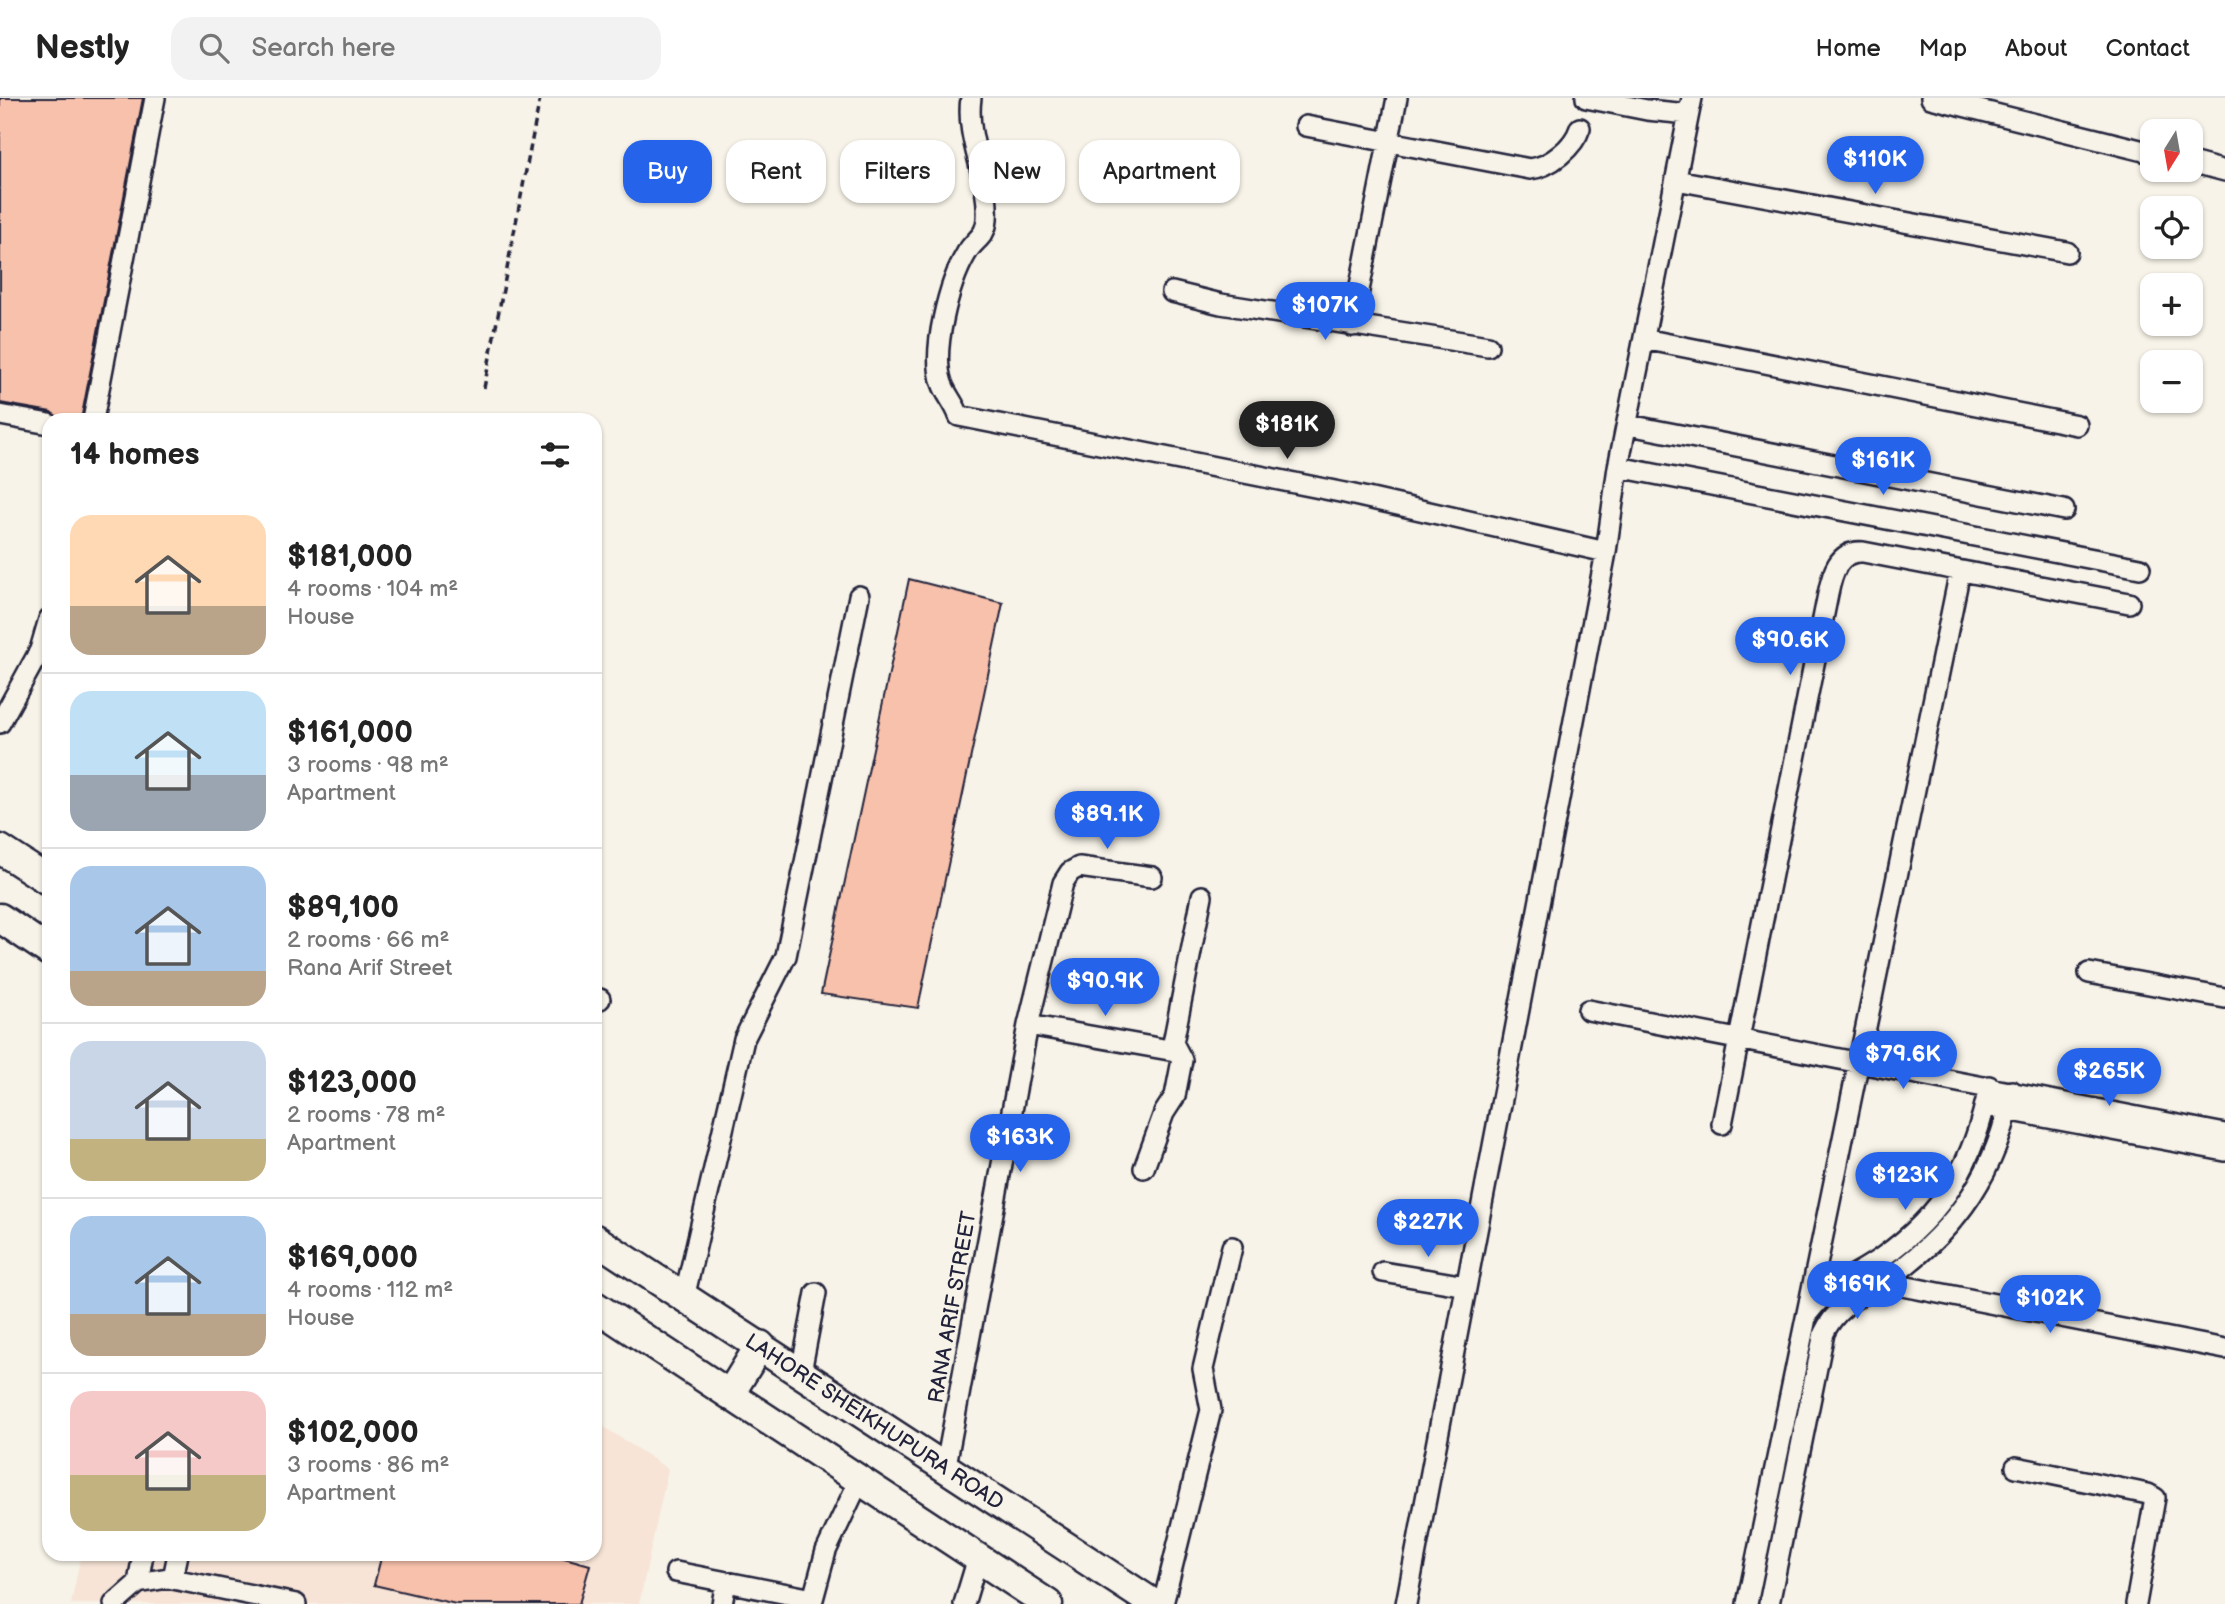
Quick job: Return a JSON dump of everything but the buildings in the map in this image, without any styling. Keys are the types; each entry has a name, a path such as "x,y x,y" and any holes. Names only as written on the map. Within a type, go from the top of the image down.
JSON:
{"highway":[{"path":"0,849 42,876"},
{"path":"0,919 42,946"},
{"name":"LAHORE SHEIKHUPURA ROAD","path":"602,1243 946,1465 1154,1604"},
{"path":"602,1311 1045,1603"},
{"path":"730,1394 760,1345"}],"street":[{"path":"94,413 155,98"},
{"path":"971,98 971,128 981,167 986,228 961,264 939,347 942,384 954,399 959,416 1345,493 1606,552"},
{"path":"1352,326 1397,98"},
{"path":"1406,1604 1606,552 1618,467 1629,425 1690,106 1647,110 1586,98"},
{"path":"1931,98 2140,150"},
{"path":"1306,126 1535,169 1564,150 1575,139 1580,128"},
{"path":"2203,165 2225,170"},
{"path":"1675,180 2067,252"},
{"path":"1172,292 1221,304 1488,346"},
{"path":"1644,339 2077,425"},
{"path":"0,415 42,423"},
{"path":"1629,425 2064,510"},
{"path":"1618,467 2140,568"},
{"path":"1722,1124 1737,1038 1835,568 1844,556 1857,552 2129,603"},
{"path":"1747,1604 1960,570"},
{"path":"684,1298 744,1039 786,956 859,596"},
{"path":"0,723 42,643"},
{"name":"RANA ARIF STREET","path":"946,1465 1028,1025 1063,883 1070,872 1079,867 1152,877"},
{"path":"1144,1168 1164,1113 1175,1096 1182,1060 1173,1043 1202,896"},
{"path":"2089,973 2225,998"},
{"path":"1588,1010 1859,1062 1987,1096 2225,1134"},
{"path":"1028,1025 1175,1051"},
{"path":"1807,1315 1827,1292 1895,1247 1937,1207 1972,1153 1987,1096"},
{"path":"2010,1100 2225,1151"},
{"path":"1769,1604 1824,1333 1841,1309 1882,1282 1927,1245 1975,1190 1997,1152 2010,1100"},
{"path":"1163,1604 1211,1410 1203,1370 1232,1247"},
{"path":"1382,1272 1466,1286"},
{"path":"1882,1282 2225,1349"},
{"path":"801,1372 816,1293"},
{"path":"2016,1467 2148,1494 2155,1498 2136,1604"},
{"path":"676,1572 814,1599 827,1551 859,1480"},
{"path":"964,1604 978,1558"},
{"path":"138,1583 142,1561"},
{"path":"173,1578 177,1561"},
{"path":"114,1604 138,1583 173,1578 296,1604"},
{"path":"722,1604 726,1582"}],"path":[{"path":"484,388 540,98"}],"shaded area":[{"path":"602,1426 668,1469 639,1604 71,1604 80,1561 602,1561"}]}
